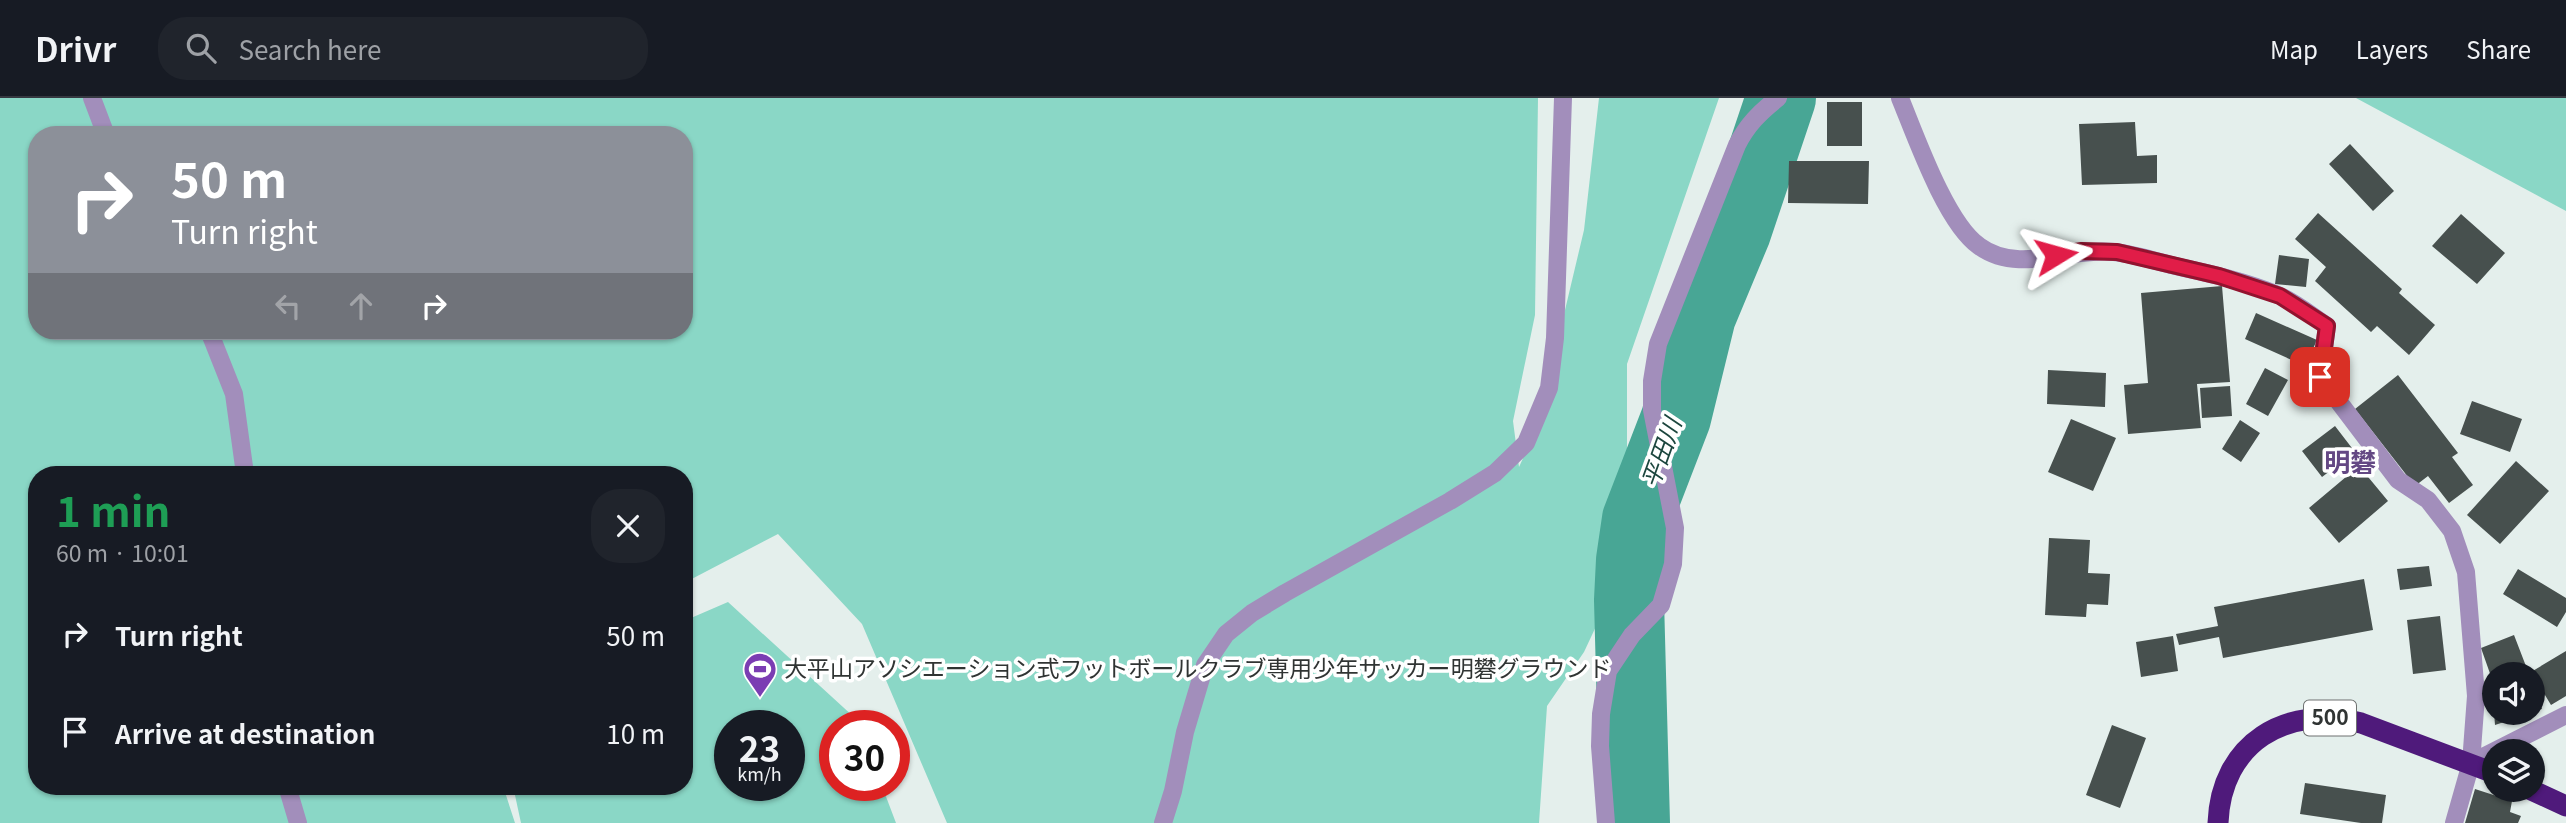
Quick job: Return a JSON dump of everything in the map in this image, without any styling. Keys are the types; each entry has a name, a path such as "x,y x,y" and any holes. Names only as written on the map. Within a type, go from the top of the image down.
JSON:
{"highway":[{"name":"500","path":"2218,823 2218,802 2227,776 2240,754 2257,740 2295,720 2345,719 2482,768"},
{"path":"2545,796 2566,806"}],"street":[{"path":"92,98 103,126"},
{"path":"1163,823 1173,791 1185,732 1205,665 1226,634 1252,613 1495,473 1526,443 1549,388 1555,338 1563,98"},
{"path":"1606,823 1600,746 1601,713 1608,671 1632,635 1661,605 1674,564 1675,528 1652,411 1652,382 1658,344 1737,145 1746,128 1759,113 1778,98"},
{"path":"1900,98 1930,171 1948,206 1962,231 1981,248 2006,257 2029,260 2082,251 2117,252 2219,276 2280,296 2327,326 2320,377 2385,466 2398,480 2428,500 2452,531 2466,572 2476,696 2472,763 2454,823"},
{"path":"213,340 234,394 244,466"},
{"path":"2472,763 2566,715"},
{"path":"290,795 298,823"}],"green space":[{"path":"0,98 1538,98 1535,315 1513,421 1519,467 1537,428 1584,230 1599,98 1719,98 1627,364 1627,490 1615,513 1599,620 1584,652 1547,706 1539,823 947,823 910,736 910,710 899,710 862,624 778,534 693,578 693,466 28,466 28,795 506,795 515,823 0,823"},
{"path":"2356,98 2566,98 2566,211"},
{"name":"大平山アソシエーション式フットボールクラブ専用少年サッカー明礬グラウンド","path":"728,602 846,710 819,710 819,801 888,801 896,823 521,823 515,795 693,795 693,617"}],"building":[{"path":"1827,102 1862,102 1862,146 1827,146"},
{"path":"2135,122 2137,156 2157,155 2157,183 2082,185 2079,124"},
{"path":"2350,144 2394,191 2373,211 2329,164"},
{"path":"1789,161 1869,161 1868,204 1788,203"},
{"path":"2318,213 2402,289 2399,293 2435,325 2409,355 2377,326 2371,332 2315,281 2326,267 2295,239"},
{"path":"2461,214 2505,253 2477,284 2432,246"},
{"path":"2279,255 2309,259 2306,287 2275,284"},
{"path":"2222,286 2230,382 2197,384 2201,428 2128,434 2124,385 2148,383 2141,293"},
{"path":"2256,313 2317,340 2305,366 2245,339"},
{"path":"2265,368 2288,380 2268,416 2246,404"},
{"path":"2048,370 2106,373 2105,407 2047,404"},
{"path":"2398,375 2458,453 2452,457 2473,485 2449,503 2428,476 2415,486 2355,409"},
{"path":"2230,386 2232,416 2202,418 2200,388"},
{"path":"2472,401 2522,419 2510,452 2460,434"},
{"path":"2071,419 2116,438 2093,491 2048,472"},
{"path":"2240,420 2260,433 2241,462 2222,449"},
{"path":"2335,426 2355,452 2322,477 2302,451"},
{"path":"2516,461 2549,491 2500,544 2467,515"},
{"path":"2359,466 2388,501 2339,543 2309,508"},
{"path":"2049,538 2090,540 2088,573 2110,574 2108,605 2087,604 2086,617 2045,615"},
{"path":"2429,566 2432,586 2400,590 2397,569"},
{"path":"2518,569 2566,598 2566,612 2557,627 2503,594"},
{"path":"2364,579 2373,630 2223,658 2219,637 2179,645 2176,634 2218,626 2214,607"},
{"path":"2440,616 2446,670 2413,674 2407,620"},
{"path":"2514,635 2524,662 2486,662 2481,648"},
{"path":"2173,636 2178,671 2141,677 2136,642"},
{"path":"2566,651 2566,696 2551,705 2545,695 2545,664"},
{"path":"2112,725 2146,738 2120,808 2086,795"},
{"path":"2305,783 2386,795 2382,823 2361,823 2300,814"},
{"path":"2475,789 2482,791 2482,802 2512,802 2510,812 2521,816 2518,823 2465,823"}],"waterway":[{"name":"平田川","path":"1635,823 1629,600 1637,519 1676,418 1701,316 1736,232 1781,98"}],"place":[{"name":"大平山アソシエーション式フットボールクラブ専用少年サッカー明礬グラウンド","path":"760,699"}],"district":[{"name":"明礬","path":"2350,463"}],"route":[{"path":"2056,255 2101,250 2117,252 2219,276 2280,296 2327,326 2320,377"}]}
